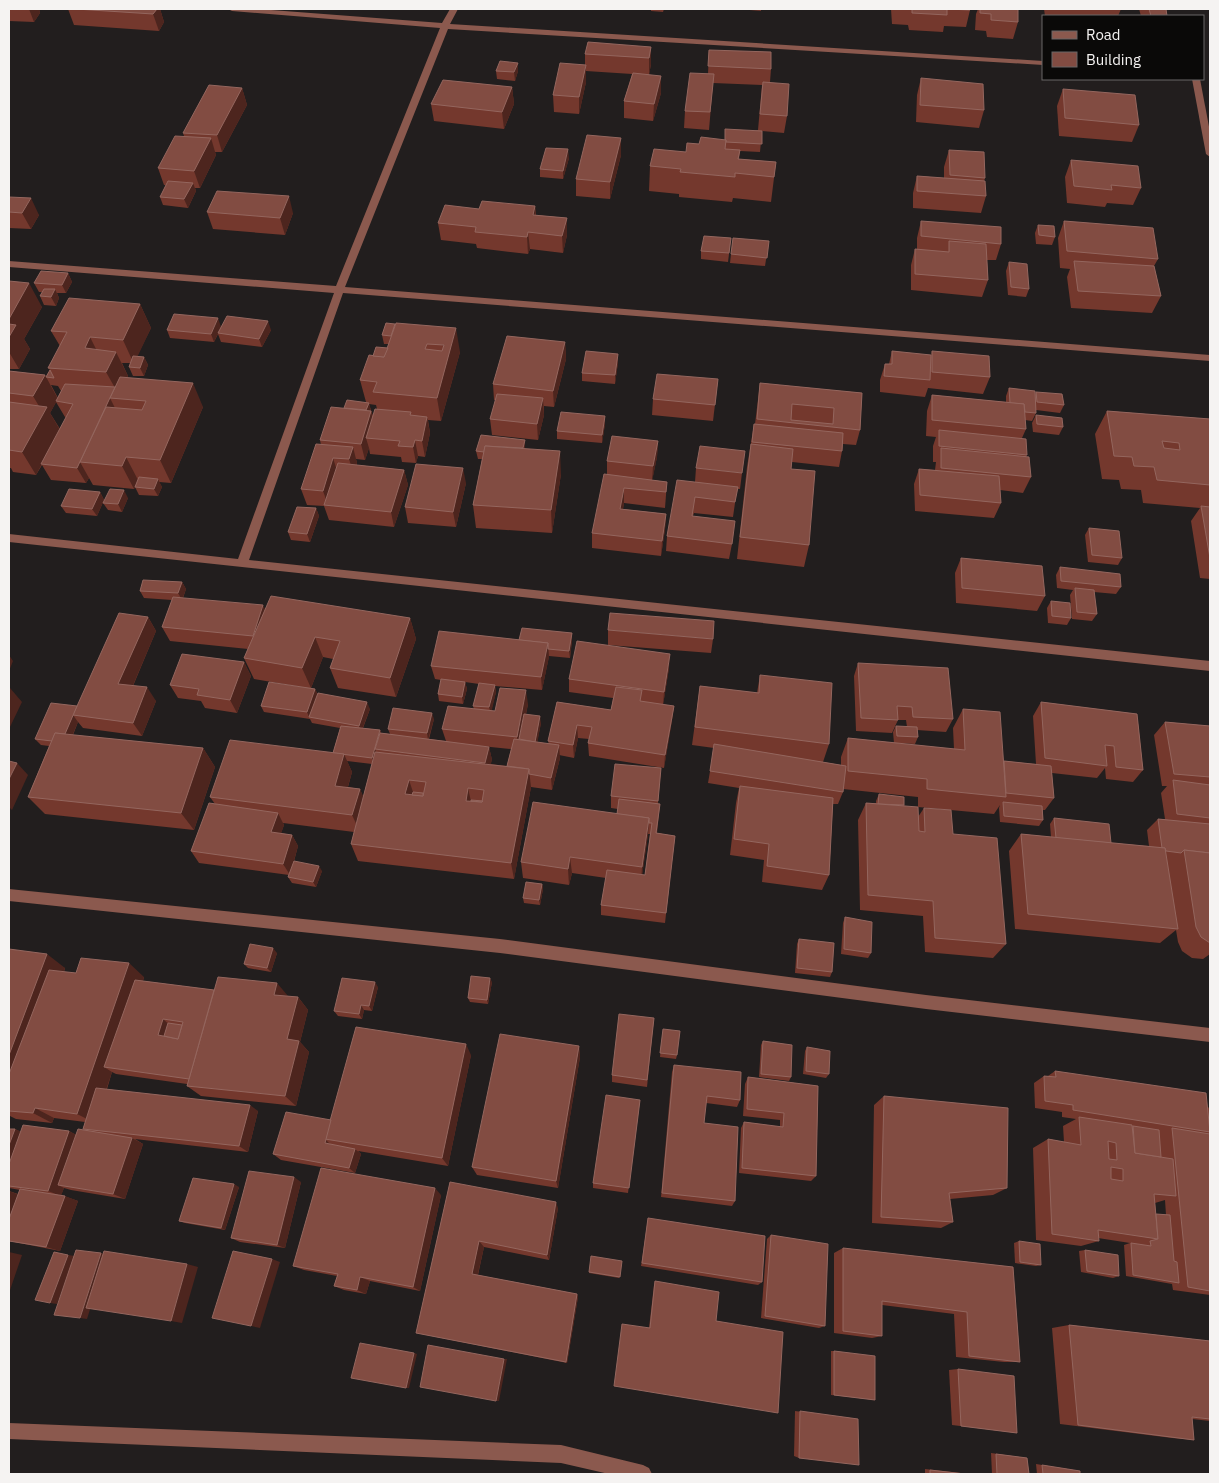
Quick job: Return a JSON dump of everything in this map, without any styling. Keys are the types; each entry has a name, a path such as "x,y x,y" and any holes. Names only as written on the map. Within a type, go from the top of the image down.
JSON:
{"street":[{"path":"232,9 446,26 1042,63"},
{"path":"242,564 339,291 454,9"},
{"path":"1196,80 1210,154"},
{"path":"9,264 1210,358"},
{"path":"9,538 1210,666"},
{"path":"9,895 500,946 926,1002 1210,1035"},
{"path":"9,1431 561,1454 643,1474"}],"building":[{"path":"76,9 157,9 153,14"},
{"path":"912,9 947,9 947,15 912,13"},
{"path":"980,9 1018,9 1018,22 991,20 991,14 980,13"},
{"path":"1149,9 1166,9 1167,15 1151,15"},
{"path":"588,42 651,47 649,58 585,54"},
{"path":"709,50 771,52 771,69 708,66"},
{"path":"500,61 518,63 514,72 496,71"},
{"path":"560,63 586,65 579,97 553,95"},
{"path":"633,73 661,76 654,104 624,101"},
{"path":"690,73 714,74 710,112 685,111"},
{"path":"921,78 983,84 984,110 920,105"},
{"path":"443,80 512,87 502,112 431,104"},
{"path":"763,82 789,84 787,116 760,114"},
{"path":"209,85 242,88 217,135 183,133"},
{"path":"1063,89 1135,95 1139,125 1065,118"},
{"path":"725,129 762,131 762,144 726,142"},
{"path":"587,135 621,138 610,182 576,179"},
{"path":"175,136 211,138 194,171 158,168"},
{"path":"701,137 726,140 725,149 740,150 738,159 776,162 774,177 735,173 735,177 680,172 681,169 650,166 654,149 686,152 687,143 699,144"},
{"path":"546,148 568,149 563,171 540,169"},
{"path":"949,150 984,152 985,178 950,175"},
{"path":"1071,160 1138,166 1141,188 1111,185 1112,190 1074,186"},
{"path":"917,176 985,181 986,196 917,191"},
{"path":"168,181 193,183 184,199 160,197"},
{"path":"217,191 289,196 280,218 207,212"},
{"path":"9,197 31,198 22,213 9,212"},
{"path":"482,201 535,206 533,215 567,218 562,236 528,232 527,237 475,232 476,227 438,223 445,205 479,209"},
{"path":"921,221 1001,227 1001,244 921,236"},
{"path":"1064,221 1153,228 1158,259 1067,251"},
{"path":"1038,225 1054,226 1055,237 1039,235"},
{"path":"704,236 731,238 729,253 701,251"},
{"path":"733,238 769,241 767,258 731,254"},
{"path":"949,241 986,244 988,280 915,274 915,249 949,252"},
{"path":"1074,261 1154,266 1161,296 1078,291"},
{"path":"1009,262 1027,264 1029,289 1011,287"},
{"path":"41,271 68,273 62,285 34,283"},
{"path":"9,281 29,283 9,319"},
{"path":"44,289 55,289 51,297 40,296"},
{"path":"69,298 140,304 123,340 90,337 85,348 116,352 106,372 48,368 67,332 51,331"},
{"path":"174,314 218,318 211,334 167,330"},
{"path":"227,316 268,321 259,339 218,333"},
{"path":"386,323 395,324 391,336 382,335"},
{"path":"396,323 456,328 437,398 373,392 377,382 360,380 369,355 384,357","holes":["427,344 444,345 442,351 425,349"]},
{"path":"9,324 16,325 9,337"},
{"path":"507,336 565,342 553,391 493,384"},
{"path":"376,347 388,348 384,357 373,356"},
{"path":"586,351 618,354 615,375 582,373"},
{"path":"892,351 931,355 930,380 884,376 885,364 892,364"},
{"path":"932,351 989,356 990,377 932,372"},
{"path":"133,356 144,357 140,368 129,367"},
{"path":"50,370 54,378 46,377"},
{"path":"9,371 45,375 33,396 9,393"},
{"path":"657,374 718,379 715,405 653,399"},
{"path":"120,377 193,383 160,460 126,457 122,466 80,462 106,407 142,410 146,401 110,398"},
{"path":"760,383 862,393 860,430 757,419","holes":["792,404 834,408 833,424 791,420"]},
{"path":"65,384 115,387 77,468 41,464 73,404 56,401"},
{"path":"1009,388 1035,391 1036,413 1025,412 1024,404 1010,403"},
{"path":"1036,392 1062,394 1064,405 1037,402"},
{"path":"497,394 543,398 537,424 490,419"},
{"path":"932,395 1024,404 1026,429 932,420"},
{"path":"347,400 369,403 366,410 344,408"},
{"path":"9,402 47,407 22,452 9,450"},
{"path":"331,407 371,411 361,444 320,440"},
{"path":"375,409 411,412 410,415 427,417 422,441 415,440 413,447 398,446 400,441 366,438"},
{"path":"1107,411 1210,419 1210,485 1157,480 1154,467 1134,466 1132,457 1114,456","holes":["1162,441 1179,443 1180,450 1164,448"]},
{"path":"561,412 605,416 602,435 557,431"},
{"path":"1036,415 1062,418 1063,427 1037,424"},
{"path":"754,424 843,433 842,451 752,442"},
{"path":"939,430 1026,439 1027,455 939,446"},
{"path":"481,435 525,440 523,448 485,446 484,452 476,451"},
{"path":"612,436 658,441 653,466 607,461"},
{"path":"316,444 353,447 349,459 333,458 323,491 301,489"},
{"path":"751,444 793,449 791,469 815,471 809,545 740,537"},
{"path":"485,446 560,451 551,510 473,505"},
{"path":"700,446 745,451 742,473 696,468"},
{"path":"941,448 1029,457 1031,477 941,468"},
{"path":"338,463 404,470 391,512 324,505"},
{"path":"416,464 463,468 453,512 405,507"},
{"path":"919,469 999,476 1001,503 920,495"},
{"path":"604,474 667,482 666,492 624,488 620,509 666,514 662,541 592,533"},
{"path":"139,477 158,479 154,489 135,487"},
{"path":"677,480 738,487 735,502 695,497 692,516 735,521 732,544 667,536"},
{"path":"69,489 100,492 92,509 61,506"},
{"path":"110,489 124,490 118,504 103,503"},
{"path":"1201,506 1210,507 1210,558"},
{"path":"297,507 316,508 307,534 288,532"},
{"path":"1089,528 1119,531 1122,558 1092,555"},
{"path":"961,558 1042,566 1045,596 962,588"},
{"path":"1060,567 1120,574 1121,587 1061,581"},
{"path":"143,580 182,582 178,593 140,591"},
{"path":"1075,588 1094,590 1097,614 1077,612"},
{"path":"271,596 410,618 390,678 330,668 340,641 315,637 302,668 244,658"},
{"path":"173,597 263,605 253,636 162,627"},
{"path":"1051,601 1070,603 1071,618 1052,616"},
{"path":"119,613 148,617 118,684 147,687 133,723 73,715"},
{"path":"610,613 714,621 713,639 608,630"},
{"path":"522,628 572,633 569,651 548,649 548,643 519,640"},
{"path":"439,631 548,643 541,677 431,666"},
{"path":"577,641 670,654 664,692 569,679"},
{"path":"182,654 244,662 230,700 197,695 199,689 170,685"},
{"path":"858,663 948,668 953,719 913,717 912,707 897,706 898,720 861,718"},
{"path":"760,675 832,683 829,744 695,727 700,686 759,693"},
{"path":"441,679 465,682 462,697 438,694"},
{"path":"269,682 315,689 307,712 261,706"},
{"path":"479,683 495,685 489,707 473,706"},
{"path":"616,687 642,690 640,701 674,706 665,755 588,743 592,727 577,725 573,745 548,741 557,702 611,710"},
{"path":"500,688 526,690 517,737 442,729 448,706 495,711"},
{"path":"318,693 367,702 359,726 309,717"},
{"path":"1041,702 1137,714 1143,770 1116,767 1114,746 1105,745 1107,766 1045,758"},
{"path":"51,703 77,706 65,734 55,733 52,741 35,739"},
{"path":"393,708 432,713 427,733 388,729"},
{"path":"963,709 1000,712 1006,797 927,789 927,779 848,771 848,738 965,750"},
{"path":"524,714 540,716 535,742 519,739"},
{"path":"1165,722 1210,726 1210,777 1174,774"},
{"path":"341,726 380,730 372,758 333,753"},
{"path":"896,726 917,727 918,737 897,736"},
{"path":"55,733 203,748 181,813 28,797"},
{"path":"380,733 489,747 485,763 375,749"},
{"path":"514,739 559,745 551,778 529,774 529,769 507,766"},
{"path":"230,740 344,754 335,786 360,789 352,815 210,797"},
{"path":"714,744 846,766 843,792 710,771"},
{"path":"375,752 529,769 511,863 351,844","holes":["409,780 426,782 423,796 405,794","468,788 484,790 482,802 466,801"]},
{"path":"9,761 17,763 9,779"},
{"path":"1004,761 1051,766 1054,798 1006,793"},
{"path":"615,764 661,768 658,801 611,796"},
{"path":"1173,780 1210,785 1210,818 1177,814"},
{"path":"740,786 833,798 829,875 767,866 769,844 734,839"},
{"path":"413,792 423,793 423,796 412,795"},
{"path":"879,794 904,797 904,805 878,804"},
{"path":"619,799 660,804 656,833 675,836 666,913 601,905 607,870 645,875 652,823 649,823 649,818 617,814"},
{"path":"533,802 649,818 642,867 570,857 568,869 521,862"},
{"path":"1003,802 1042,806 1043,820 1004,816"},
{"path":"209,803 278,813 271,832 292,835 283,864 191,851"},
{"path":"866,803 918,807 919,831 925,832 924,808 951,810 953,834 997,838 1006,944 935,938 933,901 868,895"},
{"path":"1054,818 1109,824 1111,843 1056,838"},
{"path":"1158,819 1210,824 1210,853 1184,850 1181,853 1166,851 1165,848 1162,848"},
{"path":"1021,834 1165,848 1178,929 1028,914"},
{"path":"1184,850 1210,853 1210,943 1201,937 1196,927"},
{"path":"294,861 319,866 313,882 288,877"},
{"path":"526,882 542,884 539,900 523,898"},
{"path":"845,917 872,922 871,953 844,949"},
{"path":"799,939 834,943 832,972 797,968"},
{"path":"250,944 273,948 267,968 244,964"},
{"path":"9,949 47,954 9,1055"},
{"path":"81,958 129,963 77,1114 35,1108 33,1113 9,1111 9,1074 49,970 76,973"},
{"path":"471,976 490,978 487,1000 468,998"},
{"path":"218,977 277,983 274,995 298,997 287,1039 299,1041 285,1096 187,1086"},
{"path":"342,978 375,982 369,1006 361,1005 359,1014 334,1011"},
{"path":"135,980 214,990 189,1079 104,1067","holes":["163,1019 183,1022 178,1039 158,1035"]},
{"path":"619,1014 654,1018 647,1080 612,1075"},
{"path":"168,1023 182,1025 178,1039 164,1036"},
{"path":"356,1027 466,1044 442,1158 325,1139"},
{"path":"663,1029 680,1031 677,1055 660,1053"},
{"path":"500,1034 579,1046 556,1181 472,1167"},
{"path":"763,1041 792,1045 791,1077 761,1074"},
{"path":"807,1047 830,1051 829,1074 806,1071"},
{"path":"674,1065 741,1072 740,1100 707,1096 704,1123 738,1127 735,1201 662,1193"},
{"path":"1055,1071 1206,1093 1210,1132 1073,1110 1073,1105 1045,1101 1044,1076 1056,1077"},
{"path":"748,1077 818,1086 816,1176 742,1168 744,1122 783,1127 784,1113 747,1109"},
{"path":"96,1088 250,1105 239,1146 83,1129"},
{"path":"606,1095 640,1100 629,1188 593,1183"},
{"path":"884,1096 1008,1108 1007,1188 949,1193 953,1222 881,1217"},
{"path":"286,1112 331,1120 325,1143 355,1149 349,1168 273,1154"},
{"path":"1079,1117 1132,1125 1135,1153 1173,1159 1176,1196 1154,1194 1158,1239 1098,1230 1099,1241 1052,1234 1048,1139 1081,1145","holes":["1108,1141 1116,1143 1117,1160 1109,1159","1111,1167 1123,1169 1123,1181 1111,1179"]},
{"path":"23,1125 69,1131 48,1191 9,1186 9,1164"},
{"path":"1133,1126 1159,1130 1161,1157 1135,1153"},
{"path":"1172,1128 1210,1134 1210,1291 1188,1287"},
{"path":"9,1129 15,1129 9,1145"},
{"path":"78,1129 132,1138 113,1194 58,1185"},
{"path":"321,1168 435,1188 413,1287 360,1277 357,1290 334,1286 338,1274 293,1266"},
{"path":"249,1171 294,1177 277,1245 231,1238"},
{"path":"193,1178 234,1184 221,1228 179,1221"},
{"path":"450,1182 556,1202 547,1255 479,1241 472,1274 577,1294 566,1362 416,1333"},
{"path":"20,1189 65,1196 46,1247 9,1241 9,1219"},
{"path":"1156,1214 1170,1215 1174,1261 1177,1262 1179,1283 1133,1275 1131,1243 1151,1246 1150,1241 1158,1239"},
{"path":"648,1218 765,1236 762,1282 642,1263"},
{"path":"771,1235 828,1244 825,1326 765,1316"},
{"path":"1019,1241 1040,1244 1041,1265 1020,1262"},
{"path":"843,1248 1013,1267 1020,1362 969,1356 967,1312 882,1301 882,1336 843,1331"},
{"path":"76,1250 101,1253 80,1318 54,1315"},
{"path":"1085,1250 1118,1255 1119,1276 1087,1271"},
{"path":"104,1251 187,1264 171,1321 86,1308"},
{"path":"233,1251 272,1259 251,1326 212,1318"},
{"path":"54,1252 68,1255 50,1303 35,1300"},
{"path":"591,1256 622,1261 620,1277 589,1272"},
{"path":"655,1281 719,1292 716,1321 783,1332 778,1413 614,1386 622,1324 650,1328"},
{"path":"1069,1325 1210,1341 1210,1419 1192,1417 1194,1440 1078,1425"},
{"path":"360,1343 414,1353 406,1388 351,1378"},
{"path":"428,1345 504,1359 496,1401 420,1387"},
{"path":"834,1351 875,1356 875,1400 834,1395"},
{"path":"958,1369 1014,1376 1017,1433 961,1426"},
{"path":"800,1411 858,1419 859,1465 799,1458"},
{"path":"996,1454 1027,1458 1029,1474 997,1474"},
{"path":"1042,1465 1080,1471 1080,1474 1043,1474"},
{"path":"930,1470 965,1474 930,1474"}]}
